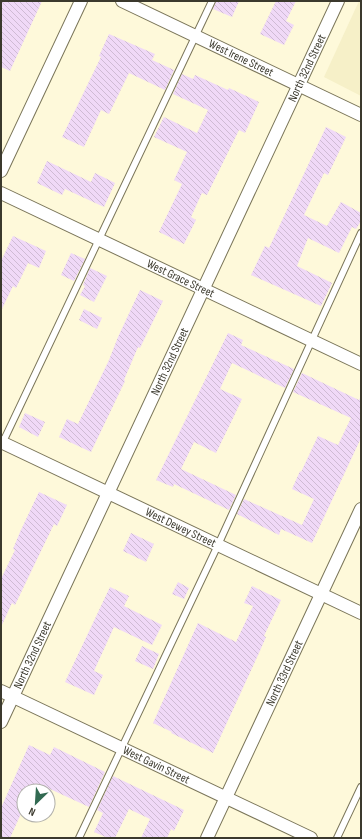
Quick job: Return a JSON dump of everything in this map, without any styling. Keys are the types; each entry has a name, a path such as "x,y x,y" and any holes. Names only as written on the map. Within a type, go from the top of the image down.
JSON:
{"street":[{"path":"1,171 81,1"},
{"name":"West Irene Street","path":"122,1 361,115"},
{"name":"North 32nd Street","path":"1,722 338,1"},
{"name":"West Grace Street","path":"1,193 361,364"},
{"name":"West Dewey Street","path":"2,444 361,613"},
{"name":"North 33rd Street","path":"207,838 361,509"},
{"name":"West Gavin Street","path":"1,691 311,838"}],"lane":[{"path":"2,444 212,1"},
{"path":"79,838 218,545 361,233"},
{"path":"337,838 361,787"}],"shaded area":[{"path":"359,1 361,1 361,96 324,77"}],"building":[{"path":"1,1 42,1 10,71 1,67"},
{"path":"216,1 239,1 232,17 213,9"},
{"path":"276,1 296,1 286,21 294,25 284,45 260,34"},
{"path":"109,34 155,54 152,60 174,70 165,90 129,73 109,114 101,110 84,147 62,137 101,57 99,56"},
{"path":"182,74 193,79 195,75 228,90 229,88 259,102 245,133 239,130 207,195 202,193 191,217 196,220 184,244 159,232 182,184 174,180 187,152 154,137 164,117 197,133 208,110 173,94"},
{"path":"326,127 346,137 328,175 324,173 304,215 327,226 341,202 361,213 361,221 356,229 352,227 339,253 308,238 297,266 332,283 321,306 251,275 265,246 269,248"},
{"path":"47,161 91,182 95,173 115,183 104,207 65,189 62,195 37,183"},
{"path":"13,236 46,251 39,268 28,263 16,288 13,286 1,311 1,261"},
{"path":"71,253 85,259 74,281 61,275"},
{"path":"90,268 107,276 94,302 80,295 85,286 83,285"},
{"path":"140,290 163,301 140,348 138,347 124,380 125,381 91,452 59,437 67,419 78,424 109,360"},
{"path":"84,309 102,318 97,329 79,320"},
{"path":"228,333 243,340 241,345 294,369 285,388 232,363 220,389 242,399 234,416 216,453 194,442 181,469 236,495 229,510 174,484 173,487 156,480"},
{"path":"302,373 359,400 361,396 361,438 312,543 281,529 279,535 237,514 244,499 302,525 314,499 292,489 300,471 301,472 318,436 338,445 351,418 293,392"},
{"path":"25,413 45,422 38,437 19,427"},
{"path":"39,492 67,505 57,526 54,524 15,605 12,603 1,627 1,579 15,550 13,549 20,532"},
{"path":"131,533 154,544 146,562 123,551"},
{"path":"178,582 189,588 184,599 172,594"},
{"path":"252,586 281,600 264,636 266,637 259,653 213,753 153,723 198,623 236,642 253,606 244,603"},
{"path":"110,587 129,596 124,606 162,625 152,645 114,627 94,671 103,675 94,695 65,682"},
{"path":"142,646 159,654 153,669 135,661"},
{"path":"29,745 50,755 54,747 105,772 89,807 56,792 56,783 16,783 17,823 10,838 1,838 1,808"},
{"path":"113,776 184,810 174,831 171,829 167,838 141,838 150,819 129,809 115,838 108,838 94,832 103,813 97,810"}]}
